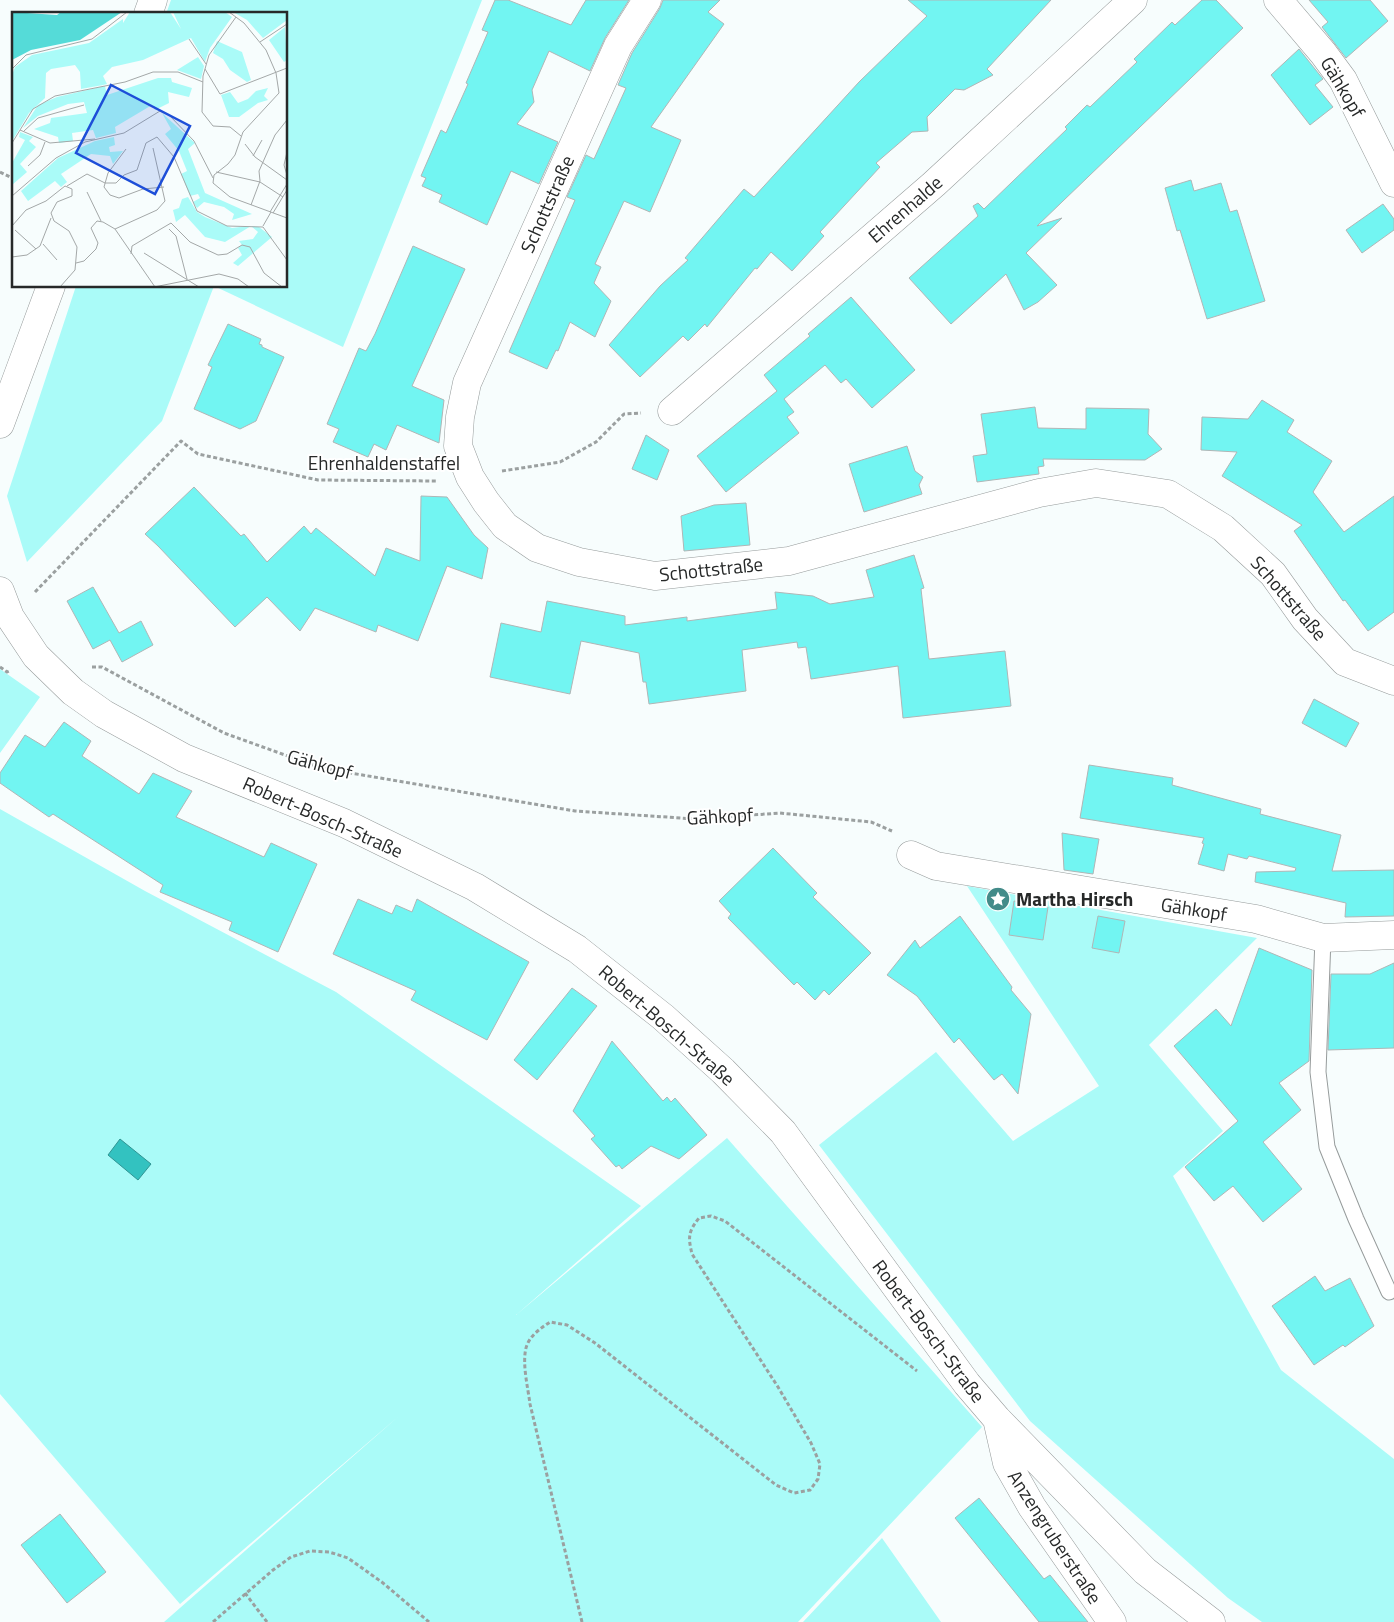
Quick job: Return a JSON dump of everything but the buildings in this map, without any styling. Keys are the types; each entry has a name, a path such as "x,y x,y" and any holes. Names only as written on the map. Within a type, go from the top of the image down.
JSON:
{"street":[{"path":"149,12 153,0"},
{"name":"Schottstraße","path":"647,0 618,46 467,383 460,416 458,446 470,477 486,502 505,526 537,548 579,562 655,576 789,561 1039,493 1096,483 1168,494 1223,528 1273,574 1305,618 1344,662 1394,681"},
{"name":"Ehrenhalde","path":"672,411 934,184 1132,0"},
{"name":"Gähkopf","path":"1278,0 1323,53 1343,80 1394,183"},
{"path":"0,424 50,288"},
{"name":"Robert-Bosch-Straße","path":"0,591 10,618 36,656 72,692 104,714 184,758 344,823 475,887 576,949 663,1017 723,1071 783,1132 967,1384 997,1419 1145,1571 1212,1622"},
{"name":"Gähkopf","path":"912,855 936,866 1256,919 1323,938 1394,935"},
{"name":"Anzengruberstraße","path":"997,1419 1006,1463 1032,1507 1112,1622"}],"lane":[{"path":"1323,938 1318,1072 1327,1147 1356,1219 1389,1292"}],"path":[{"path":"0,172 12,177"},
{"name":"Ehrenhaldenstaffel","path":"10,618 181,441 198,454 318,480 456,481 560,462 596,442 624,414 672,411"},
{"name":"Gähkopf","path":"48,668 102,667 224,733 321,768 575,811 696,819 780,813 871,822 900,834 912,855"},
{"path":"582,1622 533,1413 525,1370 526,1347 538,1330 550,1322 567,1325 595,1343 776,1484 794,1493 810,1490 818,1479 820,1464 811,1443 778,1387 692,1254 689,1238 692,1228 699,1218 711,1216 726,1222 934,1383 967,1384"},
{"path":"213,1622 245,1593 291,1557 310,1551 329,1552 348,1558 383,1583 429,1622"},
{"path":"245,1593 267,1622"}],"shaded area":[{"path":"171,0 482,0 343,347 218,288 288,288 288,12 167,12"},
{"path":"75,288 213,288 162,421 27,562 7,496"},
{"path":"0,669 40,697 0,753"},
{"path":"0,809 145,891 336,992 641,1206 516,1315 727,1138 982,1427 798,1622 164,1622 399,1416 180,1604 0,1394"},
{"path":"967,886 1257,938 1149,1045 1223,1131 1173,1176 1281,1370 1394,1459 1394,1622 1262,1622 1228,1598 1030,1421 819,1145 936,1052 1013,1141 1099,1086"},
{"path":"120,1139 151,1164 138,1180 108,1155"},
{"path":"882,1538 941,1622 803,1622"}],"place":[{"name":"Martha Hirsch","path":"998,899"}]}
